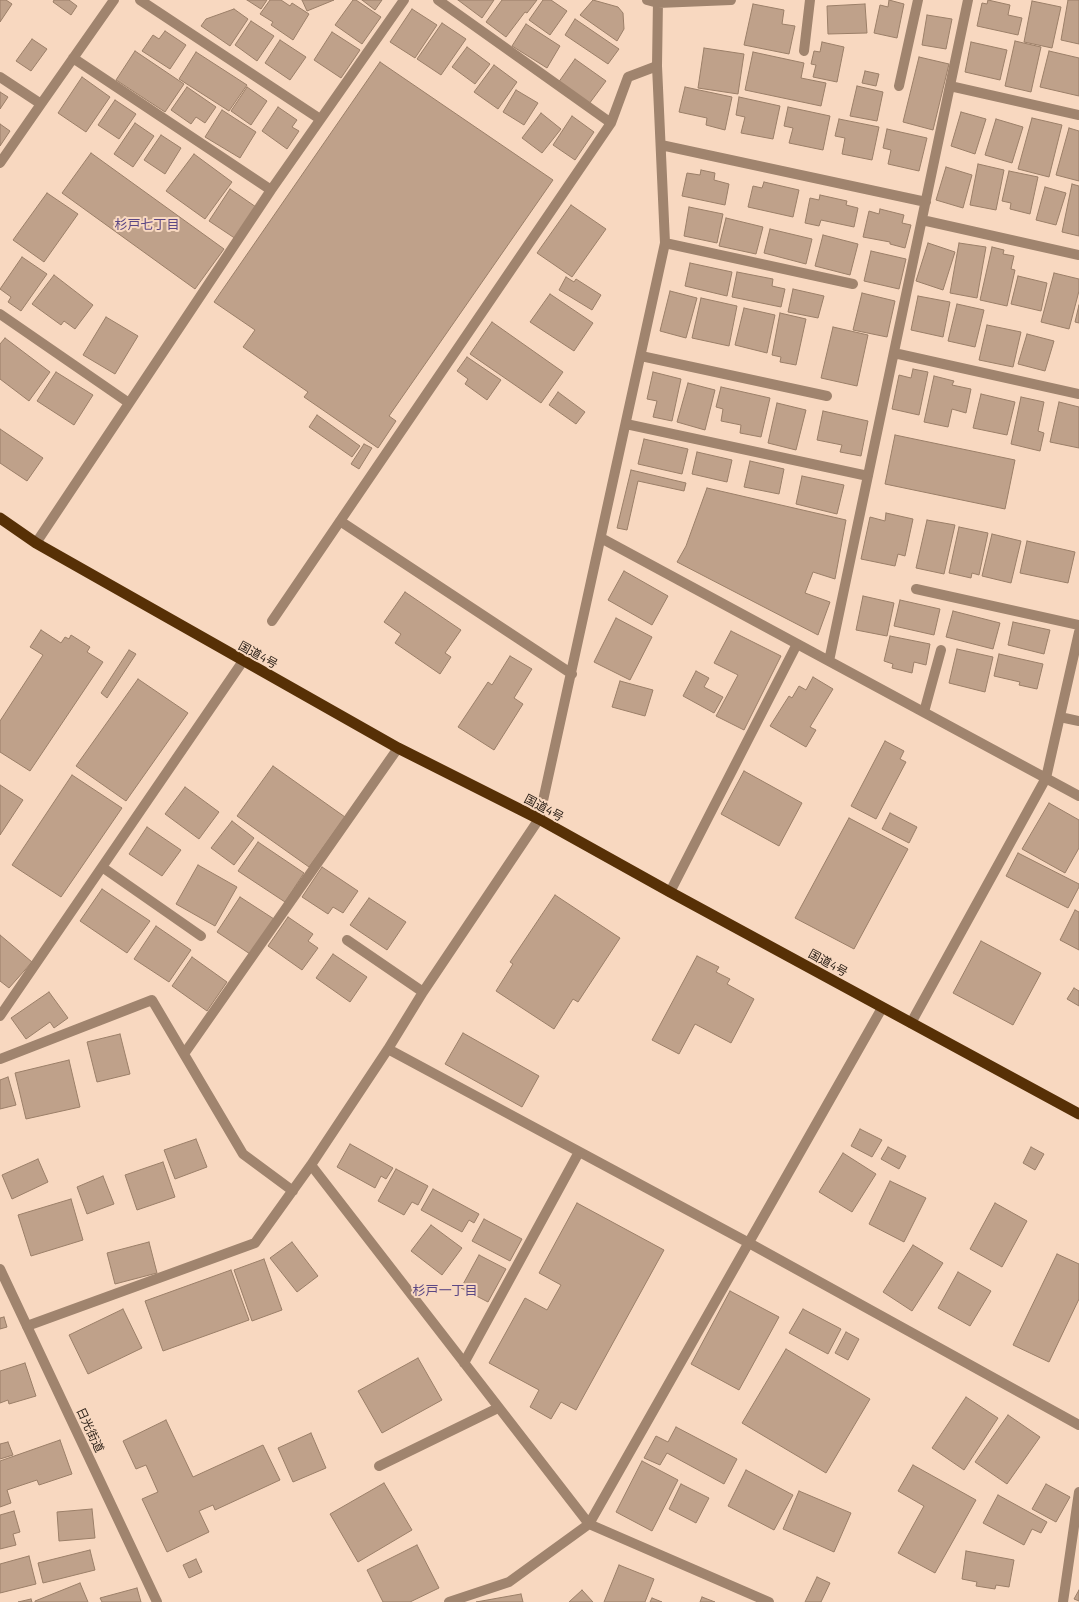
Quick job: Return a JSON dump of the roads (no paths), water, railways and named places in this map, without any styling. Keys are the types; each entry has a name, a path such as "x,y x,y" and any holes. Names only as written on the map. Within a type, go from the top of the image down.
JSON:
{"highway":[{"name":"国道4号","path":"0,518 36,543 398,748 539,820 1079,1114"}],"street":[{"path":"0,163 114,0"},
{"path":"140,0 320,119"},
{"path":"36,543 271,190 404,0"},
{"path":"438,0 611,123"},
{"path":"647,0 658,2 731,0"},
{"path":"804,51 810,0"},
{"path":"899,86 918,0"},
{"path":"829,661 968,0"},
{"path":"27,1326 255,1243 311,1166 423,992 539,820 665,242 657,66 658,2"},
{"path":"73,58 271,190"},
{"path":"272,621 611,123 628,77 657,66"},
{"path":"0,77 41,104"},
{"path":"950,86 1079,115"},
{"path":"660,145 926,202"},
{"path":"922,220 1079,255"},
{"path":"665,242 853,284"},
{"path":"0,314 128,403"},
{"path":"894,353 1079,394"},
{"path":"641,356 827,396"},
{"path":"626,424 868,476"},
{"path":"340,521 572,674"},
{"path":"601,538 1079,796"},
{"path":"916,590 1079,625"},
{"path":"911,1023 1046,778 1079,632"},
{"path":"670,892 797,644"},
{"path":"924,712 940,650"},
{"path":"0,1016 243,661"},
{"path":"1060,717 1079,721"},
{"path":"184,1054 398,748"},
{"path":"102,867 201,936"},
{"path":"347,940 423,992"},
{"path":"0,1059 152,1000 243,1154 293,1191"},
{"path":"449,1602 509,1582 589,1524 882,1008"},
{"path":"388,1048 749,1243 1079,1425"},
{"path":"464,1363 580,1152"},
{"path":"311,1166 589,1524 755,1599 769,1602"},
{"name":"日光街道","path":"0,1269 157,1602"},
{"path":"379,1466 498,1408"},
{"path":"1063,1602 1079,1492"}],"district":[{"name":"杉戸七丁目","path":"147,225"},
{"name":"杉戸一丁目","path":"445,1291"}]}
